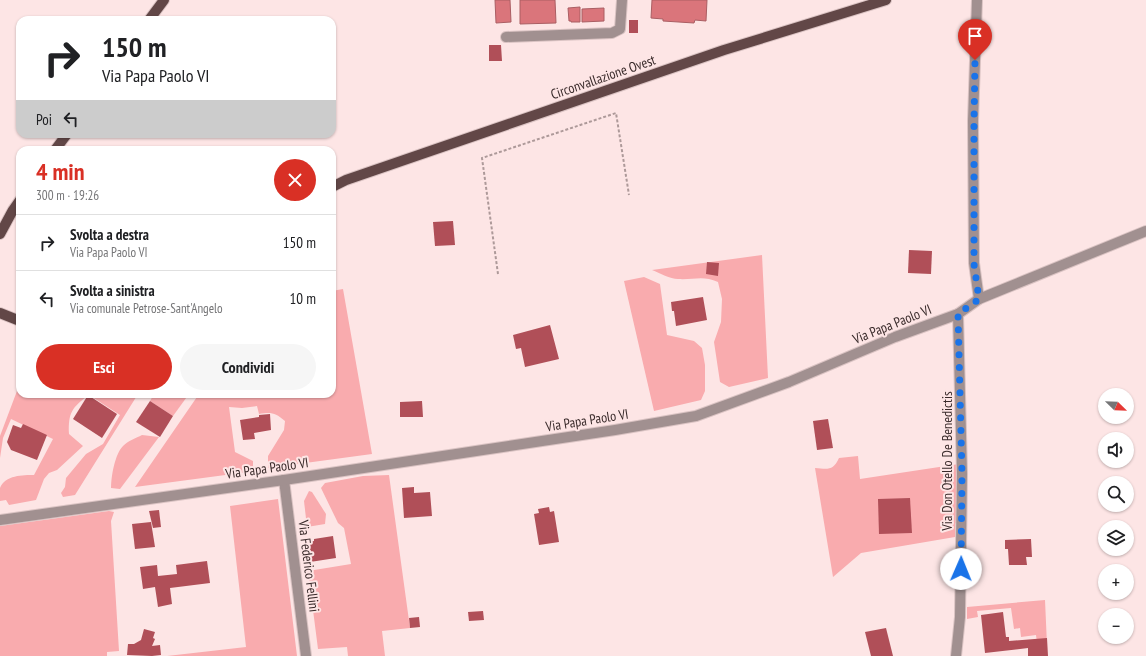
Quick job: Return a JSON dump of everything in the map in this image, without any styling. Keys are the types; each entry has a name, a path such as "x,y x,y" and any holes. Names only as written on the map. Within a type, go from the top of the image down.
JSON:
{"main road":[{"path":"152,16 164,0"},
{"name":"Circonvallazione Ovest","path":"336,185 346,180 724,50 886,0"},
{"path":"0,234 16,206"},
{"path":"0,221 13,210"},
{"path":"0,313 16,319"}],"street":[{"path":"506,37 612,33 620,29 622,0"},
{"path":"977,0 974,121 974,264 979,299"},
{"name":"Via Papa Paolo VI","path":"0,520 621,430 696,416 790,382 896,336 958,314 979,299 1146,231"},
{"name":"Via Don Otello De Benedictis","path":"956,656 960,617 962,474 958,314"},
{"name":"Via Federico Fellini","path":"284,480 306,656"}],"path":[{"path":"498,274 482,158 616,113 629,195"}],"shaded area":[{"path":"495,0 510,0 511,22 496,23"},
{"path":"520,0 555,0 556,23 520,24"},
{"path":"652,0 707,0 706,21 695,20 694,23 663,21 663,19 651,18"},
{"path":"580,7 580,22 569,21 568,8"},
{"path":"604,8 604,21 582,22 582,9"},
{"path":"762,255 768,378 729,387 720,382 714,342 721,322 722,299 718,282 703,278 675,279 652,270"},
{"path":"644,277 660,284 667,335 694,341 702,348 705,365 705,391 701,400 654,411 624,281"},
{"path":"343,289 372,454 268,468 268,456 284,430 285,421 279,416 273,414 259,414 257,406 242,408 229,407 235,452 253,461 253,467 248,472 135,487 196,398 336,398 336,290"},
{"path":"16,394 16,398 84,398 72,411 69,421 69,434 83,446 57,470 49,473 44,479 36,500 9,505 6,500 0,501 0,488 6,480 10,478 34,475 53,439 11,419 3,438 0,458 0,436"},
{"path":"94,398 136,398 75,495 63,497 61,493 65,487 66,478 86,454 103,444 120,415"},
{"path":"152,398 186,398 173,416 150,401"},
{"path":"142,435 159,437 120,489 111,488 114,466 120,450 127,443"},
{"path":"858,456 860,479 959,464 958,520 955,524 955,537 861,553 833,577 815,468 830,468 835,465 839,458"},
{"path":"389,475 410,628 382,631 385,656 348,656 347,647 318,649 308,571 351,564 344,528 338,523 321,488 325,483 363,476"},
{"path":"309,491 312,492 326,514 325,524 307,527 304,501"},
{"path":"278,499 297,656 167,656 246,647 230,506"},
{"path":"109,511 114,512 111,521 119,651 107,652 107,656 0,656 0,526"},
{"path":"1045,600 1047,645 1037,643 1036,635 1021,637 1020,628 1014,629 1011,608 977,611 978,617 967,619 967,607"}],"building":[{"path":"629,20 638,20 638,33 629,33"},
{"path":"489,45 501,45 502,61 489,61"},
{"path":"453,221 455,245 435,246 433,222"},
{"path":"909,250 932,251 931,274 908,273"},
{"path":"707,262 719,263 718,276 706,274"},
{"path":"703,297 707,320 676,326 671,302"},
{"path":"550,325 559,359 525,367 521,348 516,349 513,335"},
{"path":"86,398 93,398 117,414 102,438 73,419"},
{"path":"150,401 173,416 160,437 136,422"},
{"path":"422,401 423,417 400,417 400,402"},
{"path":"270,414 271,430 254,433 255,439 243,440 240,420"},
{"path":"828,419 833,448 817,450 813,421"},
{"path":"23,424 47,435 37,460 11,450 7,442 13,425 21,428"},
{"path":"414,487 414,493 430,492 432,516 404,518 402,488"},
{"path":"910,498 912,533 879,534 878,499"},
{"path":"549,507 550,512 554,511 559,542 539,545 534,514 539,513 538,509"},
{"path":"159,510 161,527 153,528 149,511"},
{"path":"151,522 155,547 135,549 132,524"},
{"path":"333,536 336,558 310,562 307,542 314,541 314,539"},
{"path":"1031,539 1032,557 1026,557 1027,565 1009,565 1008,549 1005,549 1005,540"},
{"path":"207,561 210,583 170,588 172,604 158,607 155,587 143,589 140,567 157,565 158,576 177,574 176,565"},
{"path":"483,611 484,620 469,621 468,612"},
{"path":"1003,612 1006,637 1009,637 1009,641 1047,638 1048,656 1028,656 1028,648 985,653 981,615"},
{"path":"419,617 420,627 410,628 409,618"},
{"path":"886,628 893,656 871,656 865,632"},
{"path":"144,629 155,632 153,638 155,639 152,646 160,645 161,655 127,655 128,644 134,644 141,640"}],"route":[{"path":"961,569 962,474 958,314 979,299 974,264 975,60"}]}
